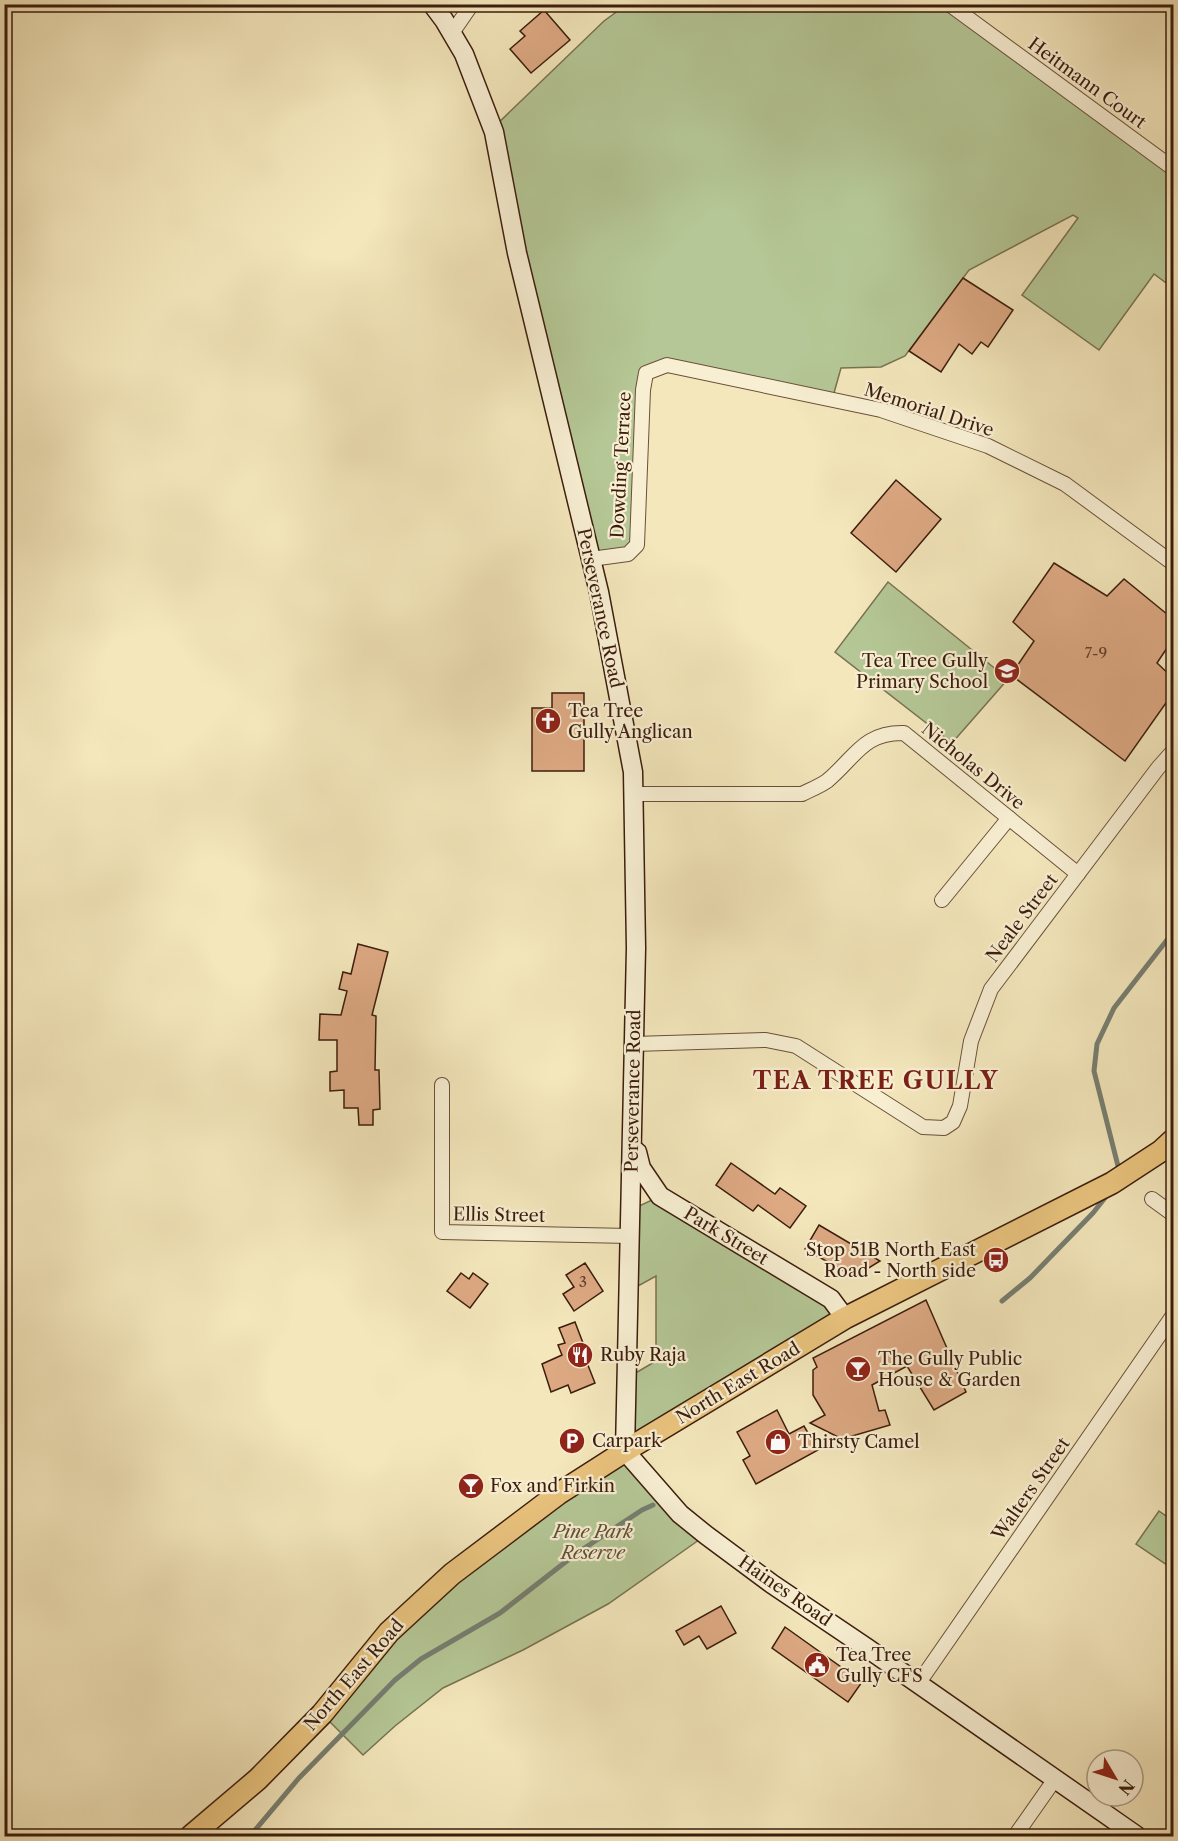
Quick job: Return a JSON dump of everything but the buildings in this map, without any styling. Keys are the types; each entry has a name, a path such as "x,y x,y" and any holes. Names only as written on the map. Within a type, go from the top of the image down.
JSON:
{"main road":[{"name":"North East Road","path":"191,1836 258,1779 322,1714 389,1632 452,1574 558,1494 845,1318 1112,1183 1161,1151 1173,1139"}],"street":[{"name":"Perseverance Road","path":"432,4 464,54 494,132 517,253 591,559 633,772 636,948 625,1451"},
{"path":"452,33 471,4"},
{"name":"Heitmann Court","path":"949,4 1173,169"},
{"name":"Memorial Drive","path":"646,374 666,365 881,410 988,446 1065,484 1173,564"},
{"name":"Dowding Terrace","path":"591,559 628,554 637,545 643,390 646,374"},
{"name":"Nicholas Drive","path":"634,794 802,794 826,782 867,742 887,733 904,733 1078,874"},
{"name":"Neale Street","path":"634,1044 766,1040 796,1046 922,1128 944,1128 953,1122 960,1106 971,1041 991,989 1173,750"},
{"path":"942,900 1009,818"},
{"name":"Ellis Street","path":"442,1084 442,1232 630,1236"},
{"name":"Park Street","path":"632,1135 641,1168 660,1196 831,1299 845,1318"},
{"path":"631,1210 642,1200 660,1196"},
{"path":"1152,1199 1173,1215"},
{"name":"Walters Street","path":"918,1683 1173,1314"},
{"name":"Haines Road","path":"625,1451 680,1514 706,1535 772,1584 1137,1836"},
{"path":"1014,1836 1055,1779"}],"green space":[{"path":"626,5 949,5 1173,169 1173,288 1154,274 1099,350 1022,295 1078,218 1073,215 969,270 905,356 881,367 841,368 832,400 667,365 646,373 637,545 591,559 492,129 604,21"},
{"path":"888,582 1008,679 952,743 835,652"},
{"name":"Pine Park Reserve","path":"660,1196 845,1318 626,1451 706,1535 608,1604 523,1650 443,1688 363,1755 322,1714 389,1632 625,1451 627,1378 656,1361 656,1276 629,1291 631,1210"},
{"path":"1159,1511 1173,1521 1173,1569 1136,1544"}],"waterway":[{"path":"1118,1166 1094,1071 1097,1044 1114,1008 1174,931"},
{"path":"1002,1301 1030,1278 1093,1213 1108,1194"},
{"path":"250,1836 299,1778 395,1680 421,1659 500,1613 577,1553 653,1505"}],"place":[{"name":"Tea Tree Gully Primary School","path":"1007,671"},
{"name":"Tea Tree Gully Anglican","path":"548,721"},
{"name":"Stop 51B North East Road - North side","path":"996,1260"},
{"name":"Ruby Raja","path":"580,1355"},
{"name":"The Gully Public House & Garden","path":"858,1369"},
{"name":"Carpark","path":"572,1441"},
{"name":"Thirsty Camel","path":"778,1442"},
{"name":"Fox and Firkin","path":"471,1486"},
{"name":"Tea Tree Gully CFS","path":"817,1665"}],"district":[{"name":"TEA TREE GULLY","path":"876,1080"}]}
